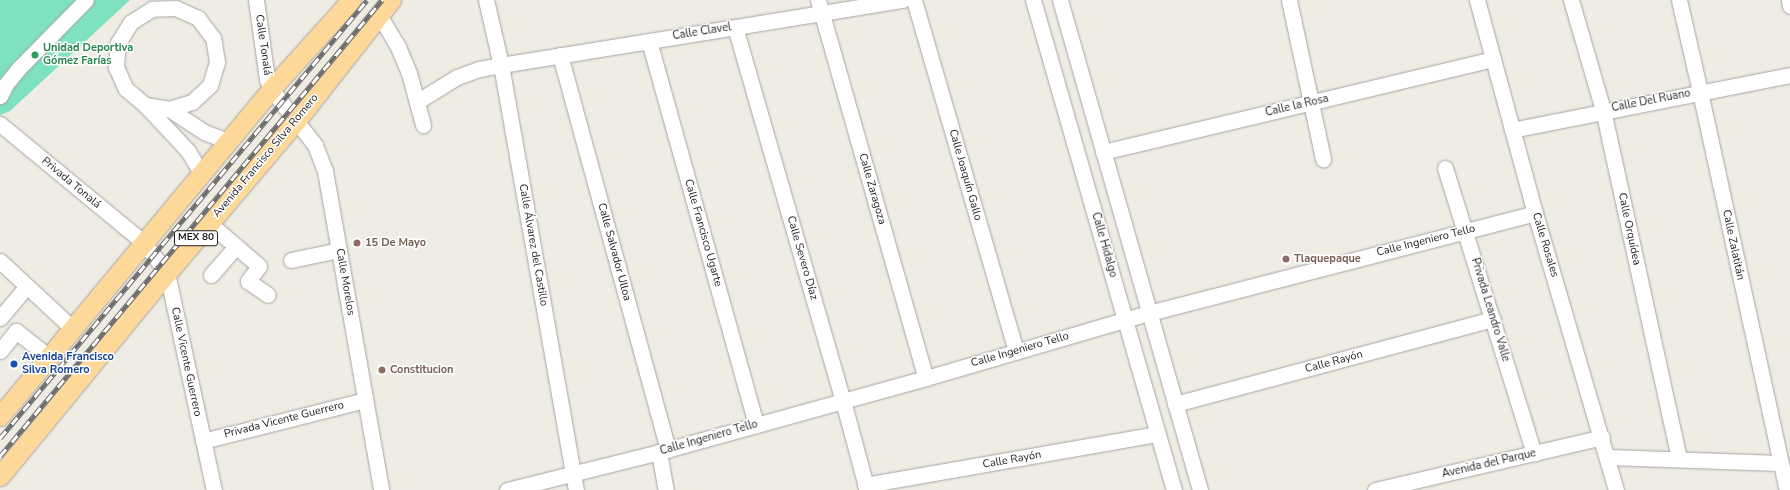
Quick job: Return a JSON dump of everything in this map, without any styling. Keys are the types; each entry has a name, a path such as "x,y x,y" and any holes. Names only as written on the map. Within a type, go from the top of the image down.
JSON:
{"main road":[{"name":"Avenida Francisco Silva Romero","path":"0,476 167,273 296,121 391,0"},
{"name":"MEX 80","path":"0,416 143,242 347,1"}],"street":[{"path":"0,96 6,84 19,68 86,0"},
{"name":"Calle Tonalá","path":"256,0 267,79 271,89"},
{"name":"Calle Álvarez del Castillo","path":"486,0 501,64 576,490"},
{"name":"Calle Clavel","path":"418,101 457,77 479,69 501,64 735,27 820,6 903,0"},
{"name":"Calle Joaquín Gallo","path":"914,0 1016,351"},
{"name":"Calle Hidalgo","path":"1033,0 1174,490"},
{"path":"1060,0 1200,490"},
{"path":"1289,0 1323,159"},
{"name":"Calle Rosales","path":"1477,0 1535,213 1608,457 1616,490"},
{"name":"Calle Orquídea","path":"1571,0 1603,110 1679,459"},
{"name":"Calle Zalatitán","path":"1679,0 1787,490"},
{"path":"1789,0 1790,6"},
{"name":"Calle Zaragoza","path":"820,6 926,378"},
{"path":"169,109 192,102 210,85 217,62 213,38 198,18 176,8 152,9 131,22 118,43 116,67 126,89 145,105 188,151 201,173"},
{"path":"379,15 398,47 409,73 418,101 423,125"},
{"name":"Calle Severo Díaz","path":"735,27 843,401 866,488"},
{"name":"Calle Francisco Ugarte","path":"649,41 756,425"},
{"name":"Calle Salvador Ulloa","path":"560,55 663,451 666,490"},
{"name":"Calle la Rosa","path":"1103,152 1492,59"},
{"name":"Calle Del Ruano","path":"1512,130 1603,110 1790,75"},
{"name":"Calle Morelos","path":"271,89 314,145 325,171 381,490"},
{"path":"145,105 169,109 204,132 228,141"},
{"name":"Privada Tonalá","path":"0,124 143,242"},
{"name":"Privada Leandro Valle","path":"1445,168 1534,453"},
{"name":"Calle Ingeniero Tello","path":"507,490 663,451 926,378 1149,313 1535,213"},
{"path":"209,223 259,266 248,281 268,295"},
{"name":"Calle Vicente Guerrero","path":"143,242 167,273 214,490"},
{"path":"211,275 236,246"},
{"path":"291,260 339,250"},
{"path":"0,261 72,328"},
{"path":"27,286 0,318 48,357"},
{"name":"Calle Rayón","path":"1175,404 1492,319"},
{"path":"0,351 16,332"},
{"name":"Privada Vicente Guerrero","path":"203,441 365,400"},
{"name":"Calle Rayón","path":"866,488 1158,434"},
{"name":"Avenida del Parque","path":"1375,490 1412,486 1534,453 1602,437"},
{"path":"1608,457 1780,463"}],"green space":[{"name":"Unidad Deportiva Gómez Farías","path":"0,0 130,0 10,111 0,115"}],"railway":[{"path":"0,438 367,0"},
{"path":"0,456 382,0"}],"place":[{"name":"Unidad Deportiva Gómez Farías","path":"35,55"},
{"name":"15 De Mayo","path":"357,243"},
{"name":"Tlaquepaque","path":"1286,259"},
{"name":"Avenida Francisco Silva Romero","path":"14,364"},
{"name":"Constitucion","path":"382,370"}]}
